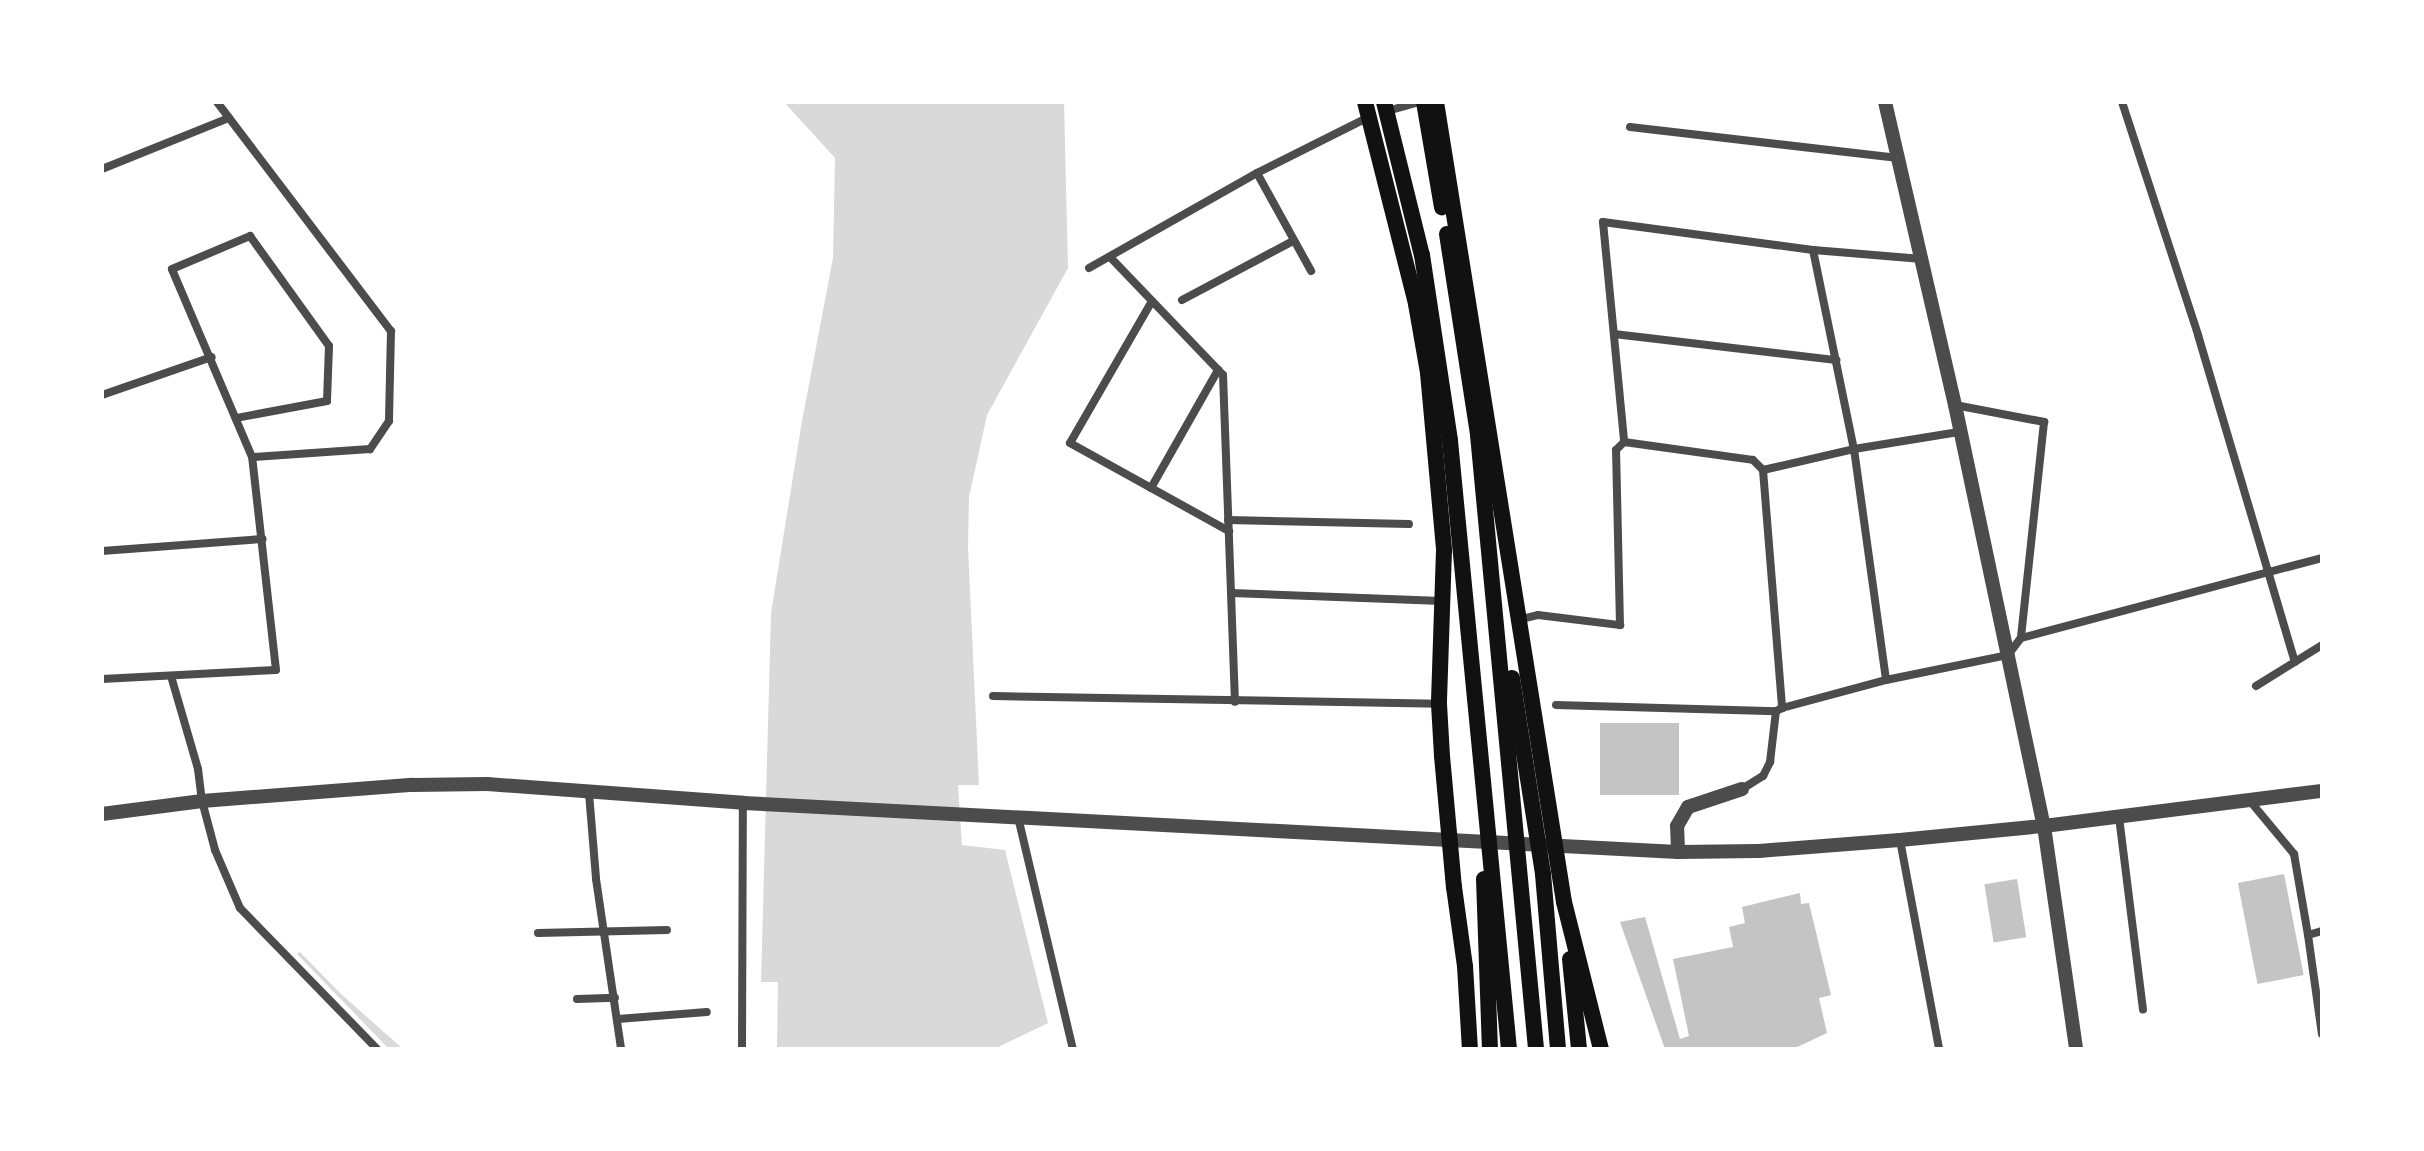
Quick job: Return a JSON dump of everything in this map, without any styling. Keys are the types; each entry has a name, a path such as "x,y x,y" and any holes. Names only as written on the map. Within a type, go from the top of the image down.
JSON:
{"main road":[{"path":"1384,102 1422,255 1457,498 1509,1049"},
{"path":"1421,102 1476,421 1536,1049"},
{"path":"1436,102 1557,848 1579,1049"},
{"path":"1367,109 1424,340 1442,518 1439,704 1449,842 1465,966 1470,1049"},
{"path":"1493,574 1535,815 1558,1049"},
{"path":"1480,734 1490,1049"},
{"path":"1564,902 1601,1049"}],"street":[{"path":"217,102 391,331 389,421 370,449 252,457"},
{"path":"1089,268 1367,109 1421,102"},
{"path":"1885,102 1955,405 2044,826 2076,1049"},
{"path":"2122,102 2295,662"},
{"path":"102,169 229,118"},
{"path":"1630,127 1899,158"},
{"path":"1257,173 1311,271"},
{"path":"1624,442 1603,222 1813,250 1922,259"},
{"path":"102,679 276,670 252,457 172,269 250,236 329,346 327,401 236,418"},
{"path":"1182,300 1293,241"},
{"path":"1813,250 1854,449 1886,680"},
{"path":"1110,257 1223,375 1235,702"},
{"path":"1152,301 1070,443 1229,531"},
{"path":"1614,334 1836,360"},
{"path":"102,395 212,357"},
{"path":"1151,488 1218,370"},
{"path":"1556,705 1779,709 1886,680 2008,655 2021,638 2044,422 1955,405"},
{"path":"1763,470 1854,449 1959,432"},
{"path":"1521,619 1538,615 1620,625 1616,450 1624,442"},
{"path":"1624,442 1753,460 1763,470 1779,709 1770,762 1763,776 1742,789 1688,807 1677,826 1678,852"},
{"path":"1228,520 1409,524"},
{"path":"102,551 263,539"},
{"path":"2021,638 2322,558"},
{"path":"1231,593 1442,601"},
{"path":"2256,686 2322,645"},
{"path":"171,676 198,769 202,801 215,850 240,908 377,1049"},
{"path":"993,696 1439,704"},
{"path":"102,814 202,801 412,785 487,784 751,803 1678,852 1759,851 1900,840 2044,826 2322,791"},
{"path":"589,793 621,1049"},
{"path":"2249,800 2294,854 2322,1034"},
{"path":"742,1049 751,803"},
{"path":"1018,817 1073,1049"},
{"path":"2119,817 2143,1010"},
{"path":"1900,840 1939,1049"},
{"path":"538,933 667,930"},
{"path":"2308,935 2322,931"},
{"path":"577,999 615,998"},
{"path":"618,1019 707,1012"}],"shaded area":[{"path":"784,102 1064,102 1068,268 987,415 969,497 968,547 979,785 958,785 962,845 1005,850 1048,1023 994,1049 777,1049 778,982 761,982 771,613 802,421 833,258 835,158"},
{"path":"300,952 341,994 403,1049 389,1049 297,954"}],"building":[{"path":"1600,723 1679,723 1679,795 1600,795"},
{"path":"2284,874 2304,975 2258,984 2238,883"},
{"path":"2017,879 2026,937 1994,942 1984,884"},
{"path":"1800,893 1801,904 1809,903 1831,995 1819,998 1827,1033 1793,1049 1665,1049 1620,922 1645,917 1680,1039 1689,1036 1673,959 1733,947 1729,927 1745,923 1742,907"}]}
